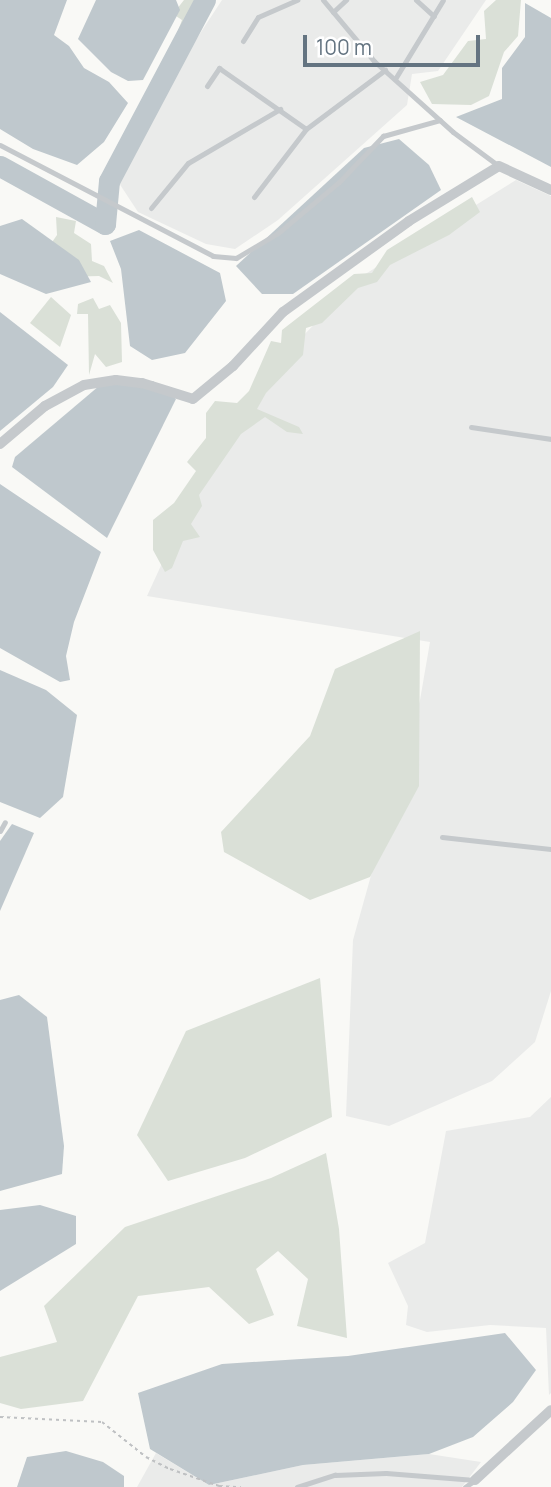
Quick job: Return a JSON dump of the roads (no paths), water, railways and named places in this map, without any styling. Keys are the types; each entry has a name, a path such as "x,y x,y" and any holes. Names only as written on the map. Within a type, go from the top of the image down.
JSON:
{"street":[{"path":"0,444 45,406 83,385 116,380 142,383 194,399 233,366 283,312 409,221 499,166 551,190"},
{"path":"470,1484 551,1410"}],"lane":[{"path":"243,41 258,18 297,0"},
{"path":"323,0 385,70 440,120 499,166"},
{"path":"333,12 346,0"},
{"path":"416,0 434,16"},
{"path":"395,79 443,0"},
{"path":"206,86 219,68 306,129"},
{"path":"254,197 306,129 385,70"},
{"path":"151,208 188,163 280,109"},
{"path":"0,145 189,245 213,256 236,258 278,233 339,182 383,136 440,120"},
{"path":"471,427 551,439"},
{"path":"0,831 5,822"},
{"path":"442,837 551,849"},
{"path":"297,1487 335,1475 386,1473 470,1484"}],"waterway":[{"path":"0,166 105,224 109,181 205,0"}]}
